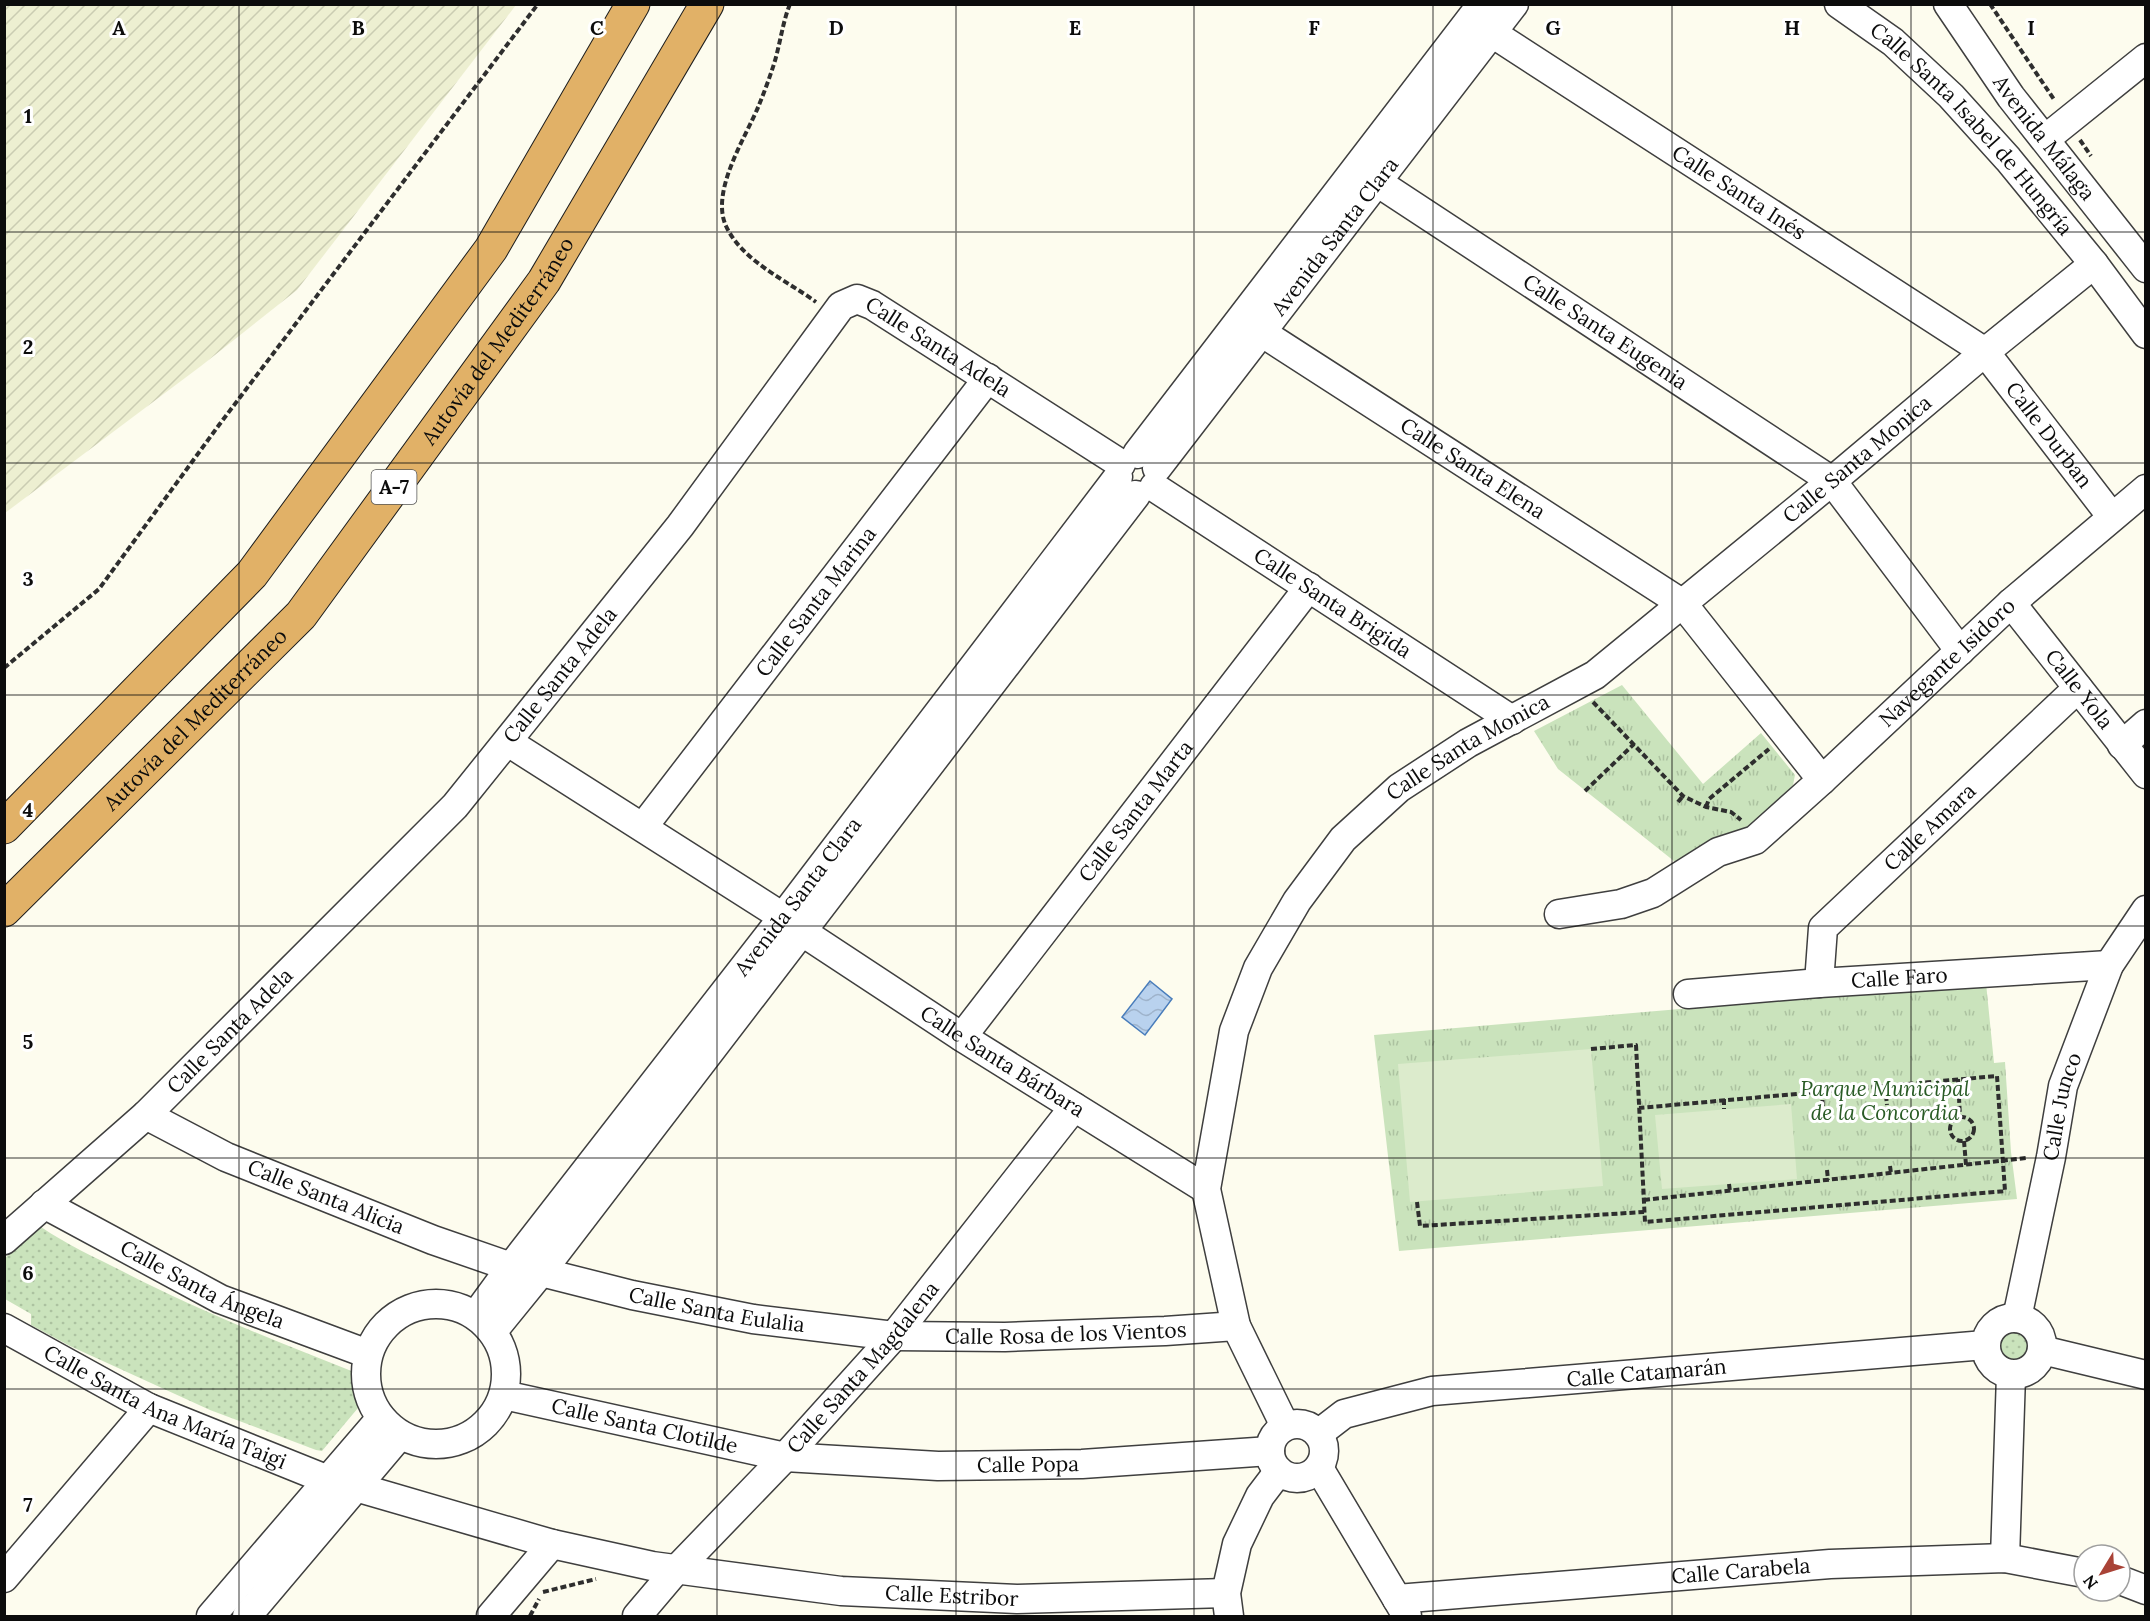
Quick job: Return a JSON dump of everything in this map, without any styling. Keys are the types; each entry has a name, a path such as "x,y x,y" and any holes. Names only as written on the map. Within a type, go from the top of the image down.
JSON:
{"highway":[{"path":"4,827 252,574 490,249 633,4"},
{"name":"Autovía del Mediterráneo","path":"4,910 302,615 544,281 707,4"}],"street":[{"name":"Avenida Santa Clara","path":"485,1323 541,1272 792,924 1137,474 1443,37 1482,4"},
{"name":"Avenida Santa Clara","path":"1137,474 1261,332 1514,4"},
{"name":"Calle Santa Isabel de Hungría","path":"1839,4 1893,42 1951,96 2008,159 2094,264 2145,334"},
{"name":"Avenida Málaga","path":"1947,4 2011,97 2145,268"},
{"name":"Avenida Málaga","path":"1963,4 2005,68 2145,249"},
{"name":"Calle Santa Inés","path":"1492,33 1985,352"},
{"path":"2054,132 2145,58"},
{"name":"Calle Santa Eugenia","path":"1377,182 1832,482 1960,651"},
{"name":"Calle Santa Monica","path":"1285,1426 1236,1326 1206,1189 1234,1031 1258,968 1297,902 1343,839 1399,788 1468,743 1595,675 2094,264"},
{"name":"Calle Santa Adela","path":"4,1240 146,1115 455,806 680,526 841,306 857,300 873,305 1137,474"},
{"name":"Calle Santa Elena","path":"1261,332 1683,604 1822,780"},
{"name":"Calle Durban","path":"1985,352 2112,517"},
{"name":"Calle Santa Marina","path":"643,827 988,378"},
{"name":"Calle Santa Brigida","path":"1137,474 1512,720"},
{"name":"Navegante Isidoro","path":"1758,837 2011,603 2145,489"},
{"name":"Calle Santa Marta","path":"962,1037 1309,586"},
{"name":"Calle Yola","path":"2011,603 2145,774"},
{"name":"Calle Amara","path":"1819,983 1822,928 2078,688"},
{"path":"2122,745 2145,724"},
{"name":"Calle Santa Bárbara","path":"508,742 643,827 962,1037 1206,1189"},
{"path":"1559,914 1621,904 1653,893 1718,852 1758,837"},
{"name":"Calle Junco","path":"2017,1318 2051,1157 2063,1086 2109,964 2145,910"},
{"name":"Avenida Santa Clara","path":"485,1323 511,1267 792,924"},
{"name":"Calle Faro","path":"1688,994 2109,964"},
{"name":"Calle Santa Magdalena","path":"637,1617 676,1570 785,1457 894,1336 1074,1107"},
{"name":"Calle Santa Alicia","path":"146,1115 226,1157 433,1240 511,1267"},
{"name":"Calle Santa Ángela","path":"44,1204 220,1299 368,1354"},
{"name":"Calle Santa Eulalia","path":"541,1272 632,1295 753,1319 894,1336"},
{"path":"422,1304 454,1305 485,1323 502,1348 507,1372 504,1395 496,1412 473,1434 450,1444 424,1444 391,1426 371,1400 365,1377 368,1354 379,1332 397,1314 422,1304"},
{"path":"2008,1318 2017,1318 2026,1321 2038,1333 2042,1350 2034,1366 2028,1371 2011,1375 1995,1368 1986,1354 1985,1345 1992,1328 2008,1318"},
{"name":"Calle Rosa de los Vientos","path":"894,1336 1017,1336 1236,1326"},
{"name":"Calle Santa Ana María Taigi","path":"4,1328 149,1408 328,1480"},
{"name":"Calle Catamarán","path":"1318,1434 1344,1414 1432,1391 1985,1345"},
{"path":"2042,1350 2145,1375"},
{"path":"2005,1557 2011,1375"},
{"name":"Calle Santa Clotilde","path":"504,1395 785,1457"},
{"path":"4,1578 149,1408"},
{"path":"1228,1605 1237,1544 1260,1497 1274,1461 1275,1434 1285,1426 1299,1424 1307,1426 1318,1434 1324,1445 1325,1455 1319,1468 1309,1476 1300,1479 1290,1478 1274,1461"},
{"path":"212,1617 328,1480 391,1426"},
{"path":"247,1617 356,1487 391,1426"},
{"name":"Calle Popa","path":"785,1457 938,1466 1274,1461"},
{"path":"1319,1468 1402,1608"},
{"path":"356,1487 552,1544 676,1570"},
{"path":"491,1617 552,1544"},
{"name":"Calle Carabela","path":"1402,1608 1830,1564 2005,1557 2072,1571"},
{"name":"Calle Estribor","path":"676,1570 841,1591 1228,1605"}],"path":[{"path":"4,668 99,589 226,415 538,4"},
{"path":"789,4 774,65 728,177 723,194 722,210 725,224 745,252 834,315"},
{"path":"1577,685 1683,796 1706,807 1731,812 1758,837"},
{"path":"1706,807 1709,799 1785,733"},
{"path":"1586,791 1634,744"},
{"path":"1678,802 1683,796"},
{"path":"1591,1048 1636,1045 1639,1108 1644,1200 1644,1212 1645,1222 2005,1191 1997,1076 1639,1108"},
{"path":"1958,1079 1960,1118"},
{"path":"1885,1086 1887,1105"},
{"path":"1822,1091 1823,1111"},
{"path":"1724,1099 1724,1109"},
{"path":"1960,1118 1968,1119 1974,1128 1972,1136 1964,1141 1954,1138 1951,1131 1952,1124 1960,1118"},
{"path":"1964,1141 1966,1165"},
{"path":"1644,1200 2002,1161"},
{"path":"1890,1166 1890,1173"},
{"path":"1827,1170 1828,1180"},
{"path":"1729,1184 1730,1191"},
{"path":"1417,1202 1420,1226 1644,1212"},
{"path":"530,1617 543,1591 598,1579"}],"green space":[{"path":"5,4 516,5 297,290 201,366 5,513"},
{"path":"1622,685 1703,784 1761,733 1795,775 1793,785 1734,841 1679,865 1558,769 1534,731"},
{"name":"Parque Municipal de la Concordia","path":"1986,983 1994,1063 2005,1062 2011,1152 2017,1199 1399,1251 1374,1035"},
{"path":"1591,1049 1603,1186 1410,1202 1398,1064"},
{"path":"1791,1104 1797,1179 1662,1189 1655,1115"},
{"path":"41,1227 80,1250 179,1299 354,1372 363,1402 322,1451 316,1450 210,1410 70,1346 31,1325 31,1314 5,1299 5,1258"},
{"path":"2014,1328 2027,1333 2032,1346 2027,1359 2014,1364 2001,1359 1996,1346 2001,1333"}],"water":[{"path":"1150,981 1172,999 1145,1035 1122,1017"}]}
